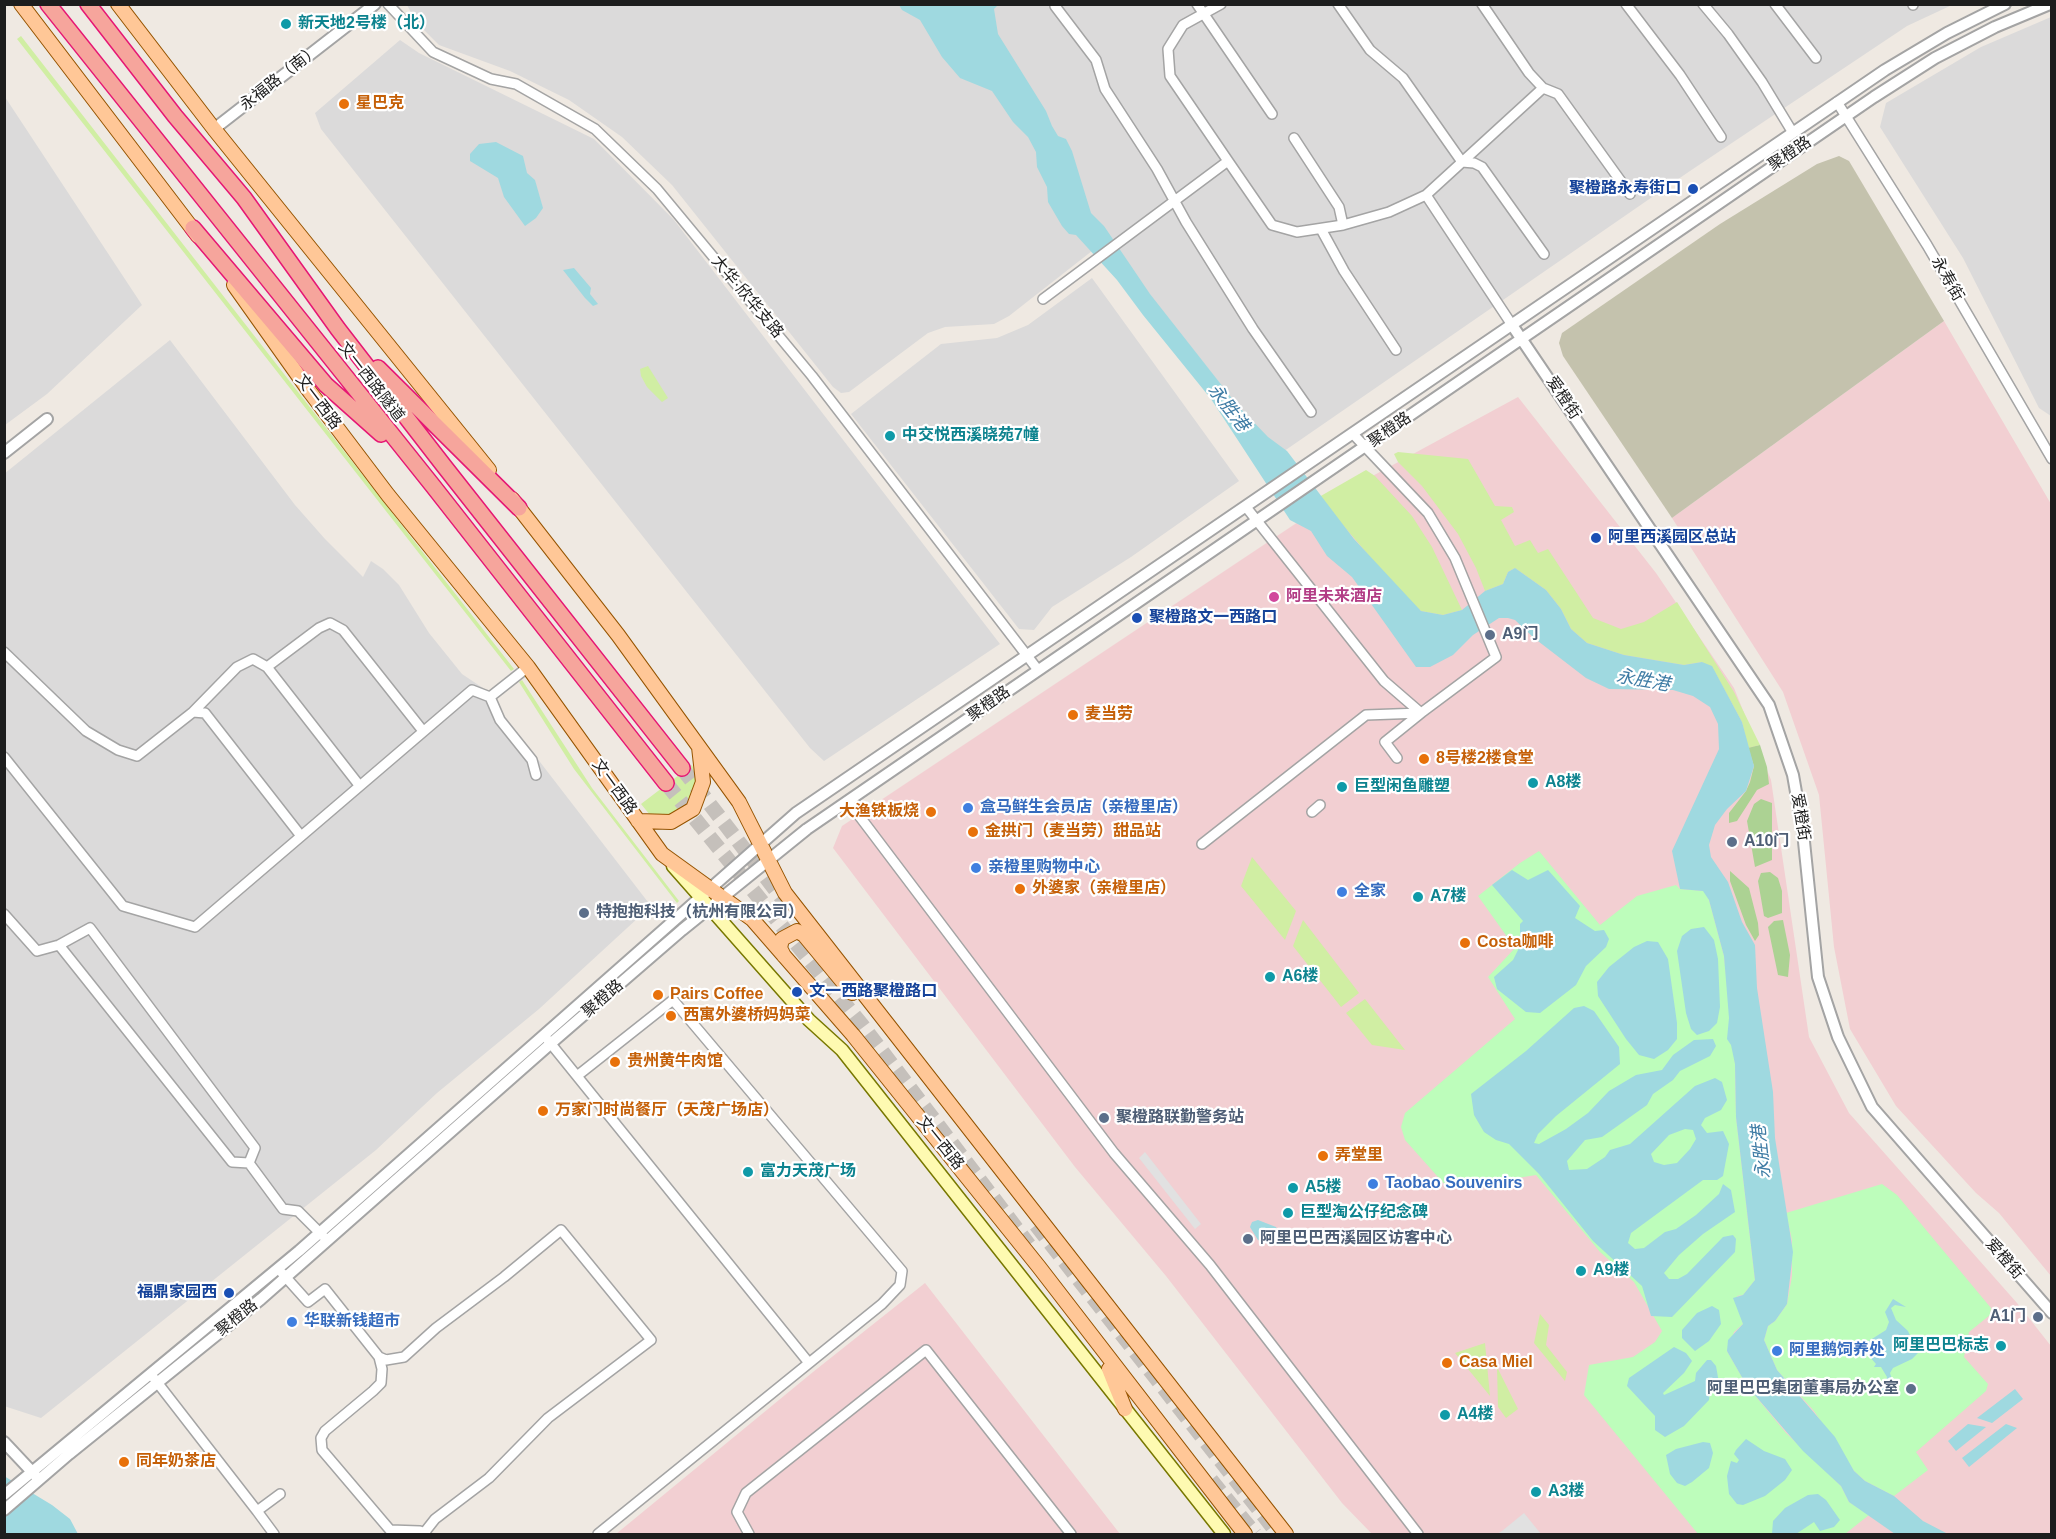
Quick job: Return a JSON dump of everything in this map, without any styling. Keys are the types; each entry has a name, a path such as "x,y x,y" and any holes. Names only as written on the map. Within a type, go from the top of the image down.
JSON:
{"highway":[{"name":"文一西路隧道","path":"48,4 666,783"},
{"name":"文一西路隧道","path":"88,4 244,198 338,329 682,768"},
{"path":"193,228 326,385 409,458"},
{"path":"338,329 519,508"}],"main road":[{"name":"文一西路","path":"21,4 193,228 310,392 388,495 528,667 662,854 704,892 723,898 752,919 868,1054 1039,1267 1103,1353 1245,1534"},
{"name":"文一西路","path":"118,4 214,129 565,564 739,802 785,893 1287,1534"},
{"path":"638,821 671,822 682,818 693,809 703,782 699,746"},
{"path":"704,892 710,908 809,1020 842,1050 1224,1534"},
{"path":"784,957 780,948 782,939 797,931 804,935 850,991 885,1021"},
{"path":"1103,1353 1125,1409"}],"street":[{"name":"永福路（南）","path":"214,129 375,4"},
{"name":"大华·欣华支路","path":"388,4 433,52 491,79 516,84 595,129 657,189 812,376 1038,670"},
{"path":"1197,4 1272,114"},
{"path":"1221,4 1183,25 1168,49 1170,76 1272,225 1297,232 1343,225 1389,212 1426,195 1543,88"},
{"path":"1338,4 1370,50 1403,78 1462,162"},
{"path":"1482,4 1529,73 1543,88 1558,94 1630,194"},
{"path":"1626,4 1680,75 1721,137"},
{"path":"1703,4 1762,82 1792,133"},
{"path":"1775,4 1816,58"},
{"name":"聚橙路","path":"323,1237 543,1034 796,813 1028,657 1837,102 1926,44 2005,4"},
{"name":"聚橙路","path":"4,1495 35,1476 281,1273 768,860 848,801 1846,116 1935,58 1995,27 2050,4"},
{"path":"1055,6 1096,60 1104,89 1157,169 1253,329 1311,412"},
{"name":"永寿街","path":"1837,102 1927,245 2050,454"},
{"path":"1294,138 1339,207 1343,225"},
{"path":"1042,299 1126,239 1228,161"},
{"path":"1462,162 1474,162 1482,166 1544,254"},
{"path":"1426,195 1512,325"},
{"path":"1321,229 1344,271 1396,350"},
{"name":"爱橙街","path":"1512,325 1769,705 1793,775 1802,820 1818,977 1838,1037 1872,1107 2052,1313"},
{"path":"4,453 47,419"},
{"path":"1353,434 1428,513 1455,558 1496,657 1385,742 1397,758"},
{"path":"1246,507 1384,681 1421,713"},
{"path":"267,667 319,628 330,623 343,630 423,731"},
{"path":"4,652 86,731 118,750 137,756 193,712 237,667 253,659 267,667 359,785"},
{"path":"490,697 528,667"},
{"path":"4,757 123,906 195,927 472,690 490,697 500,720 532,760 536,775"},
{"path":"193,712 205,713 301,836"},
{"path":"1202,844 1366,715 1421,713"},
{"path":"848,801 1114,1153 1210,1265 1418,1534"},
{"path":"1312,812 1320,805"},
{"path":"4,914 37,951 59,945 90,928 255,1148 249,1162"},
{"path":"59,945 232,1162 249,1162"},
{"path":"577,1076 673,1000 902,1271 900,1285 882,1304 598,1534"},
{"path":"543,1034 808,1363"},
{"path":"249,1162 283,1209 298,1211 323,1237"},
{"path":"281,1273 308,1302 325,1289 379,1357 383,1376 381,1383 325,1431 321,1438 322,1450 390,1530 412,1530 425,1534 435,1519 489,1478 548,1418 651,1340 561,1230 504,1277 436,1328 404,1357 386,1360 379,1357"},
{"path":"749,1534 737,1512 746,1493 927,1350 1071,1534"},
{"path":"154,1378 274,1534"},
{"path":"4,1442 35,1476"},
{"name":"聚橙路","path":"4,1510 35,1476"},
{"path":"256,1511 280,1494"}],"shaded area":[{"path":"407,4 1952,5 1907,26 1687,173 1277,456 1106,240 1009,316 994,324 945,327 928,333 849,392 841,393 833,387 672,185 622,137 569,100 510,71 439,45 416,22"},
{"path":"2052,17 2051,416 2039,408 1963,258 1880,127 1886,103 1981,47"},
{"path":"400,40 419,53 594,139 674,220 1000,644 824,761 810,748 321,129 315,113"},
{"path":"5,97 142,305 47,394 5,425"},
{"path":"1839,156 1849,161 1944,321 1672,518 1563,356 1559,343 1562,333 1720,224 1817,164"},
{"path":"1092,278 1239,481 1131,557 1052,607 1034,630 1019,629 851,414 941,344 997,338 1028,325"},
{"path":"1944,321 2051,504 2051,1276 1999,1213 1976,1193 1896,1106 1850,1029 1834,947 1819,795 1783,692 1672,518"},
{"path":"170,340 295,505 325,539 363,577 371,561 399,585 429,633 462,674 483,688 651,906 539,1009 437,1093 376,1150 41,1418 4,1406 4,474"},
{"path":"1518,397 1656,573 1734,688 1771,780 1809,1037 1849,1113 2017,1303 2051,1346 2051,1534 1372,1534 1342,1503 1166,1276 1075,1167 833,848 842,826 1343,492"},
{"path":"1145,1152 1201,1224 1195,1229 1139,1158"},
{"path":"925,1283 1120,1534 616,1534 813,1372"},
{"path":"1524,1513 1541,1534 1497,1534 1502,1531"}],"green space":[{"path":"21,36 514,669 511,671 17,39"},
{"path":"648,366 668,398 662,402 647,387 641,376 640,369"},
{"path":"1398,452 1468,459 1495,506 1512,507 1514,512 1501,520 1515,546 1530,540 1538,553 1548,549 1593,618 1621,629 1644,622 1677,602 1734,692 1760,745 1748,748 1742,722 1716,674 1702,662 1684,665 1624,655 1587,643 1571,629 1561,609 1546,590 1515,568 1508,572 1503,584 1485,591 1458,534 1422,486 1398,462 1394,454"},
{"path":"1366,470 1375,476 1412,516 1432,547 1462,610 1443,615 1421,611 1400,592 1319,497"},
{"path":"522,680 592,788 679,901 677,903 574,769 519,682"},
{"path":"1760,745 1767,767 1769,784 1757,790 1737,821 1729,823 1729,813 1750,782 1754,766 1748,748"},
{"path":"692,765 697,777 697,792 690,805 676,816 650,815 641,804"},
{"path":"1761,799 1772,803 1772,860 1755,867 1747,821 1754,804"},
{"path":"1539,851 1600,925 1637,896 1676,885 1680,889 1704,891 1709,900 1724,956 1735,1064 1736,1117 1755,1280 1743,1295 1737,1296 1743,1324 1734,1332 1727,1351 1747,1386 1786,1433 1841,1486 1849,1502 1869,1515 1845,1534 1698,1534 1584,1395 1589,1365 1633,1357 1655,1342 1662,1331 1634,1282 1600,1252 1536,1175 1462,1187 1446,1186 1405,1140 1401,1127 1405,1113 1515,1019 1488,977 1515,948 1478,896"},
{"path":"1252,857 1296,911 1285,940 1241,886"},
{"path":"1730,871 1749,888 1758,923 1759,935 1755,941 1746,925 1730,881"},
{"path":"1770,872 1778,878 1782,891 1782,913 1768,918 1764,916 1758,881 1761,873"},
{"path":"1303,920 1359,993 1341,1007 1293,946"},
{"path":"1783,920 1790,955 1788,977 1778,975 1768,927 1774,921"},
{"path":"1365,999 1405,1050 1372,1045 1346,1013"},
{"path":"1882,1184 1897,1195 1991,1308 1990,1315 1969,1332 1964,1357 1988,1384 1986,1391 1916,1452 1928,1470 1894,1496 1865,1481 1854,1471 1814,1411 1777,1370 1764,1340 1768,1326 1775,1321 1787,1304 1792,1276 1792,1240 1786,1213"},
{"path":"1540,1314 1549,1325 1546,1345 1567,1372 1565,1381 1534,1343"},
{"path":"1485,1343 1490,1396 1455,1353"},
{"path":"1497,1367 1518,1409 1506,1418 1498,1407"}],"water":[{"name":"永胜港","path":"899,5 998,5 994,9 998,34 1046,111 1058,136 1066,139 1072,151 1091,213 1104,226 1150,294 1238,406 1268,437 1287,451 1354,539 1421,611 1443,615 1462,610 1485,591 1503,584 1508,572 1515,568 1546,590 1561,609 1571,629 1587,643 1624,655 1684,665 1702,662 1712,666 1742,722 1754,766 1746,791 1727,809 1715,825 1709,845 1711,857 1728,882 1742,922 1755,945 1757,988 1773,1092 1775,1138 1793,1252 1787,1304 1775,1321 1768,1326 1764,1340 1777,1370 1835,1437 1854,1471 1865,1481 1894,1496 1923,1521 1948,1534 1895,1534 1849,1502 1841,1486 1803,1451 1747,1386 1727,1351 1728,1340 1743,1324 1733,1298 1743,1295 1755,1280 1736,1117 1735,1064 1731,1045 1727,1039 1729,1018 1724,956 1709,900 1703,891 1680,889 1672,851 1719,749 1718,724 1710,707 1693,696 1673,690 1609,689 1586,678 1534,638 1515,620 1508,618 1499,618 1473,635 1453,655 1430,667 1416,667 1352,577 1327,556 1311,531 1290,520 1211,399 1117,280 1076,235 1069,234 1062,226 1048,202 1047,187 1037,167 1036,152 1028,137 1013,122 992,91 960,78 942,57 920,20 902,10"},
{"path":"496,142 523,156 527,173 535,180 543,208 536,218 525,226 504,197 498,178 470,161 470,154 479,144"},
{"path":"574,268 591,288 590,294 598,304 593,306 563,270"},
{"path":"1512,870 1528,880 1548,870 1580,906 1575,918 1595,931 1604,930 1609,939 1606,947 1586,966 1576,985 1540,1013 1526,1012 1497,989 1494,977 1513,960 1520,946 1520,924 1523,921 1492,885"},
{"path":"1704,927 1714,940 1718,959 1720,1007 1717,1023 1709,1031 1697,1035 1691,1029 1686,1013 1677,951 1682,936 1691,929"},
{"path":"1647,941 1658,942 1668,959 1677,1023 1677,1039 1668,1050 1654,1059 1639,1055 1626,1039 1598,996 1597,982 1609,967 1634,947"},
{"path":"1584,1006 1594,1011 1619,1047 1620,1064 1556,1116 1538,1134 1534,1143 1539,1144 1566,1129 1588,1113 1609,1091 1636,1075 1662,1070 1673,1055 1694,1040 1713,1039 1716,1046 1710,1056 1680,1071 1673,1080 1653,1094 1647,1105 1602,1137 1585,1140 1567,1161 1569,1170 1587,1169 1605,1157 1610,1150 1630,1144 1695,1086 1715,1078 1722,1082 1727,1100 1721,1110 1705,1118 1701,1125 1707,1133 1723,1131 1729,1144 1723,1176 1717,1180 1703,1180 1631,1233 1628,1243 1635,1249 1644,1248 1665,1232 1676,1229 1696,1215 1719,1194 1723,1184 1731,1190 1735,1212 1703,1234 1679,1255 1664,1273 1669,1279 1678,1279 1687,1274 1723,1237 1733,1235 1736,1239 1735,1252 1672,1317 1651,1316 1642,1286 1593,1241 1539,1174 1509,1144 1496,1140 1484,1132 1474,1115 1471,1094 1526,1051 1574,1008","holes":["1685,1129 1693,1130 1696,1139 1677,1163 1664,1165 1654,1162 1651,1154 1669,1135"]},
{"path":"1258,1220 1276,1227 1282,1238 1281,1241 1271,1245 1258,1240 1250,1227 1252,1222"},
{"path":"1893,1299 1906,1307 1895,1305 1891,1308 1896,1320 1908,1331 1918,1353 1912,1359 1893,1368 1890,1373 1893,1383 1890,1390 1879,1396 1869,1382 1876,1380 1885,1384 1887,1377 1881,1367 1874,1367 1876,1364 1863,1349 1864,1344 1886,1330 1889,1322 1885,1312"},
{"path":"1712,1306 1719,1310 1721,1324 1709,1341 1695,1351 1682,1338 1682,1330 1697,1313"},
{"path":"1674,1347 1686,1353 1692,1361 1684,1373 1663,1393 1664,1395 1695,1381 1696,1373 1707,1360 1711,1360 1716,1366 1719,1383 1710,1389 1709,1400 1684,1426 1665,1437 1655,1430 1655,1416 1627,1386 1629,1378"},
{"path":"2015,1389 2023,1399 1992,1423 1977,1418"},
{"path":"1968,1424 1986,1427 1956,1451 1948,1441"},
{"path":"2006,1424 2017,1428 1969,1467 1962,1458"},
{"path":"1746,1439 1764,1451 1785,1459 1792,1470 1785,1480 1765,1496 1743,1505 1737,1504 1729,1494 1727,1476 1731,1461 1737,1463 1739,1460 1734,1454 1736,1450"},
{"path":"1703,1442 1710,1443 1713,1453 1709,1468 1685,1486 1677,1483 1670,1474 1666,1455 1676,1449"},
{"path":"4,1476 52,1505 70,1519 78,1534 8,1534 5,1532"},
{"path":"1818,1494 1826,1500 1840,1520 1834,1527 1820,1531 1814,1522 1796,1534 1772,1534 1773,1521 1785,1508 1808,1495"}],"tunnel":[{"path":"682,768 787,905"},
{"path":"666,783 862,1025 1029,1245"},
{"path":"1036,1225 1278,1534"},
{"path":"1211,1480 1255,1534"}],"place":[{"name":"新天地2号楼（北）","path":"286,24"},
{"name":"星巴克","path":"344,104"},
{"name":"聚橙路永寿街口","path":"1693,189"},
{"name":"中交悦西溪晓苑7幢","path":"890,436"},
{"name":"阿里西溪园区总站","path":"1596,538"},
{"name":"阿里未来酒店","path":"1274,597"},
{"name":"聚橙路文一西路口","path":"1137,618"},
{"name":"A9门","path":"1490,635"},
{"name":"麦当劳","path":"1073,715"},
{"name":"8号楼2楼食堂","path":"1424,759"},
{"name":"A8楼","path":"1533,783"},
{"name":"巨型闲鱼雕塑","path":"1342,787"},
{"name":"盒马鲜生会员店（亲橙里店）","path":"968,808"},
{"name":"大渔铁板烧","path":"931,812"},
{"name":"金拱门（麦当劳）甜品站","path":"973,832"},
{"name":"A10门","path":"1732,842"},
{"name":"亲橙里购物中心","path":"976,868"},
{"name":"外婆家（亲橙里店）","path":"1020,889"},
{"name":"全家","path":"1342,892"},
{"name":"A7楼","path":"1418,897"},
{"name":"特抱抱科技（杭州有限公司）","path":"584,913"},
{"name":"Costa咖啡","path":"1465,943"},
{"name":"A6楼","path":"1270,977"},
{"name":"文一西路聚橙路口","path":"797,992"},
{"name":"Pairs Coffee","path":"658,995"},
{"name":"西寓外婆桥妈妈菜","path":"671,1016"},
{"name":"贵州黄牛肉馆","path":"615,1062"},
{"name":"万家门时尚餐厅（天茂广场店）","path":"543,1111"},
{"name":"聚橙路联勤警务站","path":"1104,1118"},
{"name":"弄堂里","path":"1323,1156"},
{"name":"富力天茂广场","path":"748,1172"},
{"name":"Taobao Souvenirs","path":"1373,1184"},
{"name":"A5楼","path":"1293,1188"},
{"name":"巨型淘公仔纪念碑","path":"1288,1213"},
{"name":"阿里巴巴西溪园区访客中心","path":"1248,1239"},
{"name":"A9楼","path":"1581,1271"},
{"name":"福鼎家园西","path":"229,1293"},
{"name":"A1门","path":"2038,1317"},
{"name":"华联新钱超市","path":"292,1322"},
{"name":"阿里巴巴标志","path":"2001,1346"},
{"name":"阿里鹅饲养处","path":"1777,1351"},
{"name":"Casa Miel","path":"1447,1363"},
{"name":"阿里巴巴集团董事局办公室","path":"1911,1389"},
{"name":"A4楼","path":"1445,1415"},
{"name":"同年奶茶店","path":"124,1462"},
{"name":"A3楼","path":"1536,1492"}]}
